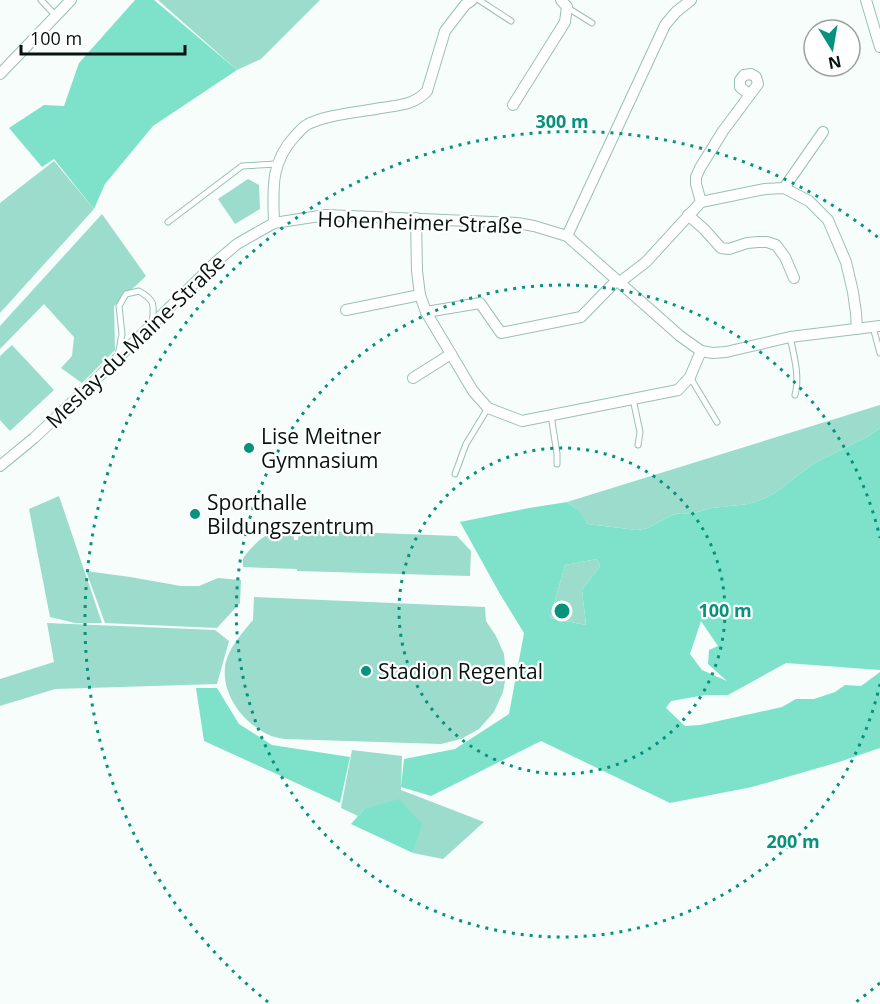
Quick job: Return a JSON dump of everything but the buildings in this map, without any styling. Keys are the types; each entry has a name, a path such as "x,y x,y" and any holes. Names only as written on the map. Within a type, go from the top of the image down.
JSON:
{"street":[{"path":"0,74 71,0"},
{"path":"274,223 273,191 277,164 286,146 305,126 330,117 408,104 421,97 428,91 445,31 465,5 472,0"},
{"path":"567,236 665,25 691,0"},
{"path":"866,0 880,47"},
{"path":"513,105 565,22 564,4"},
{"path":"700,202 696,184 700,168 723,131 750,95"},
{"path":"784,188 823,132"},
{"path":"426,312 480,303 501,333 582,317 619,281 646,262 700,202 765,189 784,188 809,201 828,220 849,271 857,329"},
{"name":"Hohenheimer Straße","path":"274,223 326,215 517,223 534,226 567,236 680,336 701,351"},
{"path":"688,215 722,248 729,249 758,242 776,245 785,257 794,278"},
{"path":"416,218 417,271 420,295 426,312 473,391 488,408 522,421 678,390 690,377 701,351 726,352 790,337 876,327"},
{"name":"Meslay-du-Maine-Straße","path":"0,466 34,438 230,249 255,232 274,223"},
{"path":"346,310 420,295"},
{"path":"413,378 451,354"}],"lane":[{"path":"41,0 56,16"},
{"path":"479,0 511,21"},
{"path":"564,4 592,23"},
{"path":"168,222 242,166 277,164"},
{"path":"118,358 122,334 119,306 126,294 140,291 150,298 154,307 152,325"},
{"path":"876,327 880,353"},
{"path":"790,337 797,381 795,395"},
{"path":"690,377 717,422"},
{"path":"633,399 640,432 638,445"},
{"path":"454,474 466,444 488,408"},
{"path":"551,415 557,464"}],"shaded area":[{"path":"135,0 154,0 237,70 153,126 105,184 94,209 54,159 42,167 9,128 44,105 64,106 79,63"},
{"path":"158,0 320,0 261,59 237,70"},
{"path":"54,161 94,209 0,313 0,203"},
{"path":"248,179 259,185 260,209 235,224 218,199"},
{"path":"102,214 146,276 114,306 115,350 82,383 61,368 72,356 74,337 44,304 0,349 0,326"},
{"path":"12,345 54,390 10,431 0,420 0,356"},
{"path":"880,405 880,428 813,464 775,493 748,504 712,508 690,514 679,513 648,528 637,530 587,524 579,511 567,502"},
{"path":"880,428 880,670 786,663 728,695 706,695 671,701 666,708 685,726 700,725 782,707 796,699 814,699 835,692 845,685 861,686 880,672 880,748 752,787 670,803 541,741 431,796 401,787 404,759 455,749 509,714 524,633 460,522 567,502 584,517 587,524 637,530 648,528 672,515 748,504 763,499 775,493 813,464","holes":["597,559 600,566 582,590 586,625 550,618 565,565","701,621 718,646 709,650 708,664 727,681 702,670 690,654"]},
{"path":"59,496 102,623 75,623 50,617 29,509"},
{"path":"293,528 294,540 298,540 299,530 457,536 471,551 470,576 297,571 297,569 243,567 243,558 260,540 270,534"},
{"path":"597,559 600,566 582,590 586,625 550,618 565,565"},
{"path":"86,571 181,586 199,586 218,578 241,580 240,603 217,628 105,623"},
{"name":"Stadion Regental","path":"254,597 485,607 486,621 504,654 506,676 503,692 494,712 479,729 461,739 441,744 285,739 271,736 258,729 242,715 231,697 225,677 229,654 253,620"},
{"path":"47,623 215,630 229,641 217,684 55,689 0,706 0,679 54,662"},
{"path":"196,688 217,688 239,724 272,745 350,757 340,803 204,741"},
{"path":"352,750 402,756 401,790 484,822 443,859 413,853 421,824 364,809 358,816 341,808"},
{"path":"399,799 422,824 413,853 351,824 364,809"}],"place":[{"name":"Lise Meitner Gymnasium","path":"249,448"},
{"name":"Sporthalle Bildungszentrum","path":"195,514"},
{"name":"Stadion Regental","path":"366,671"}]}
